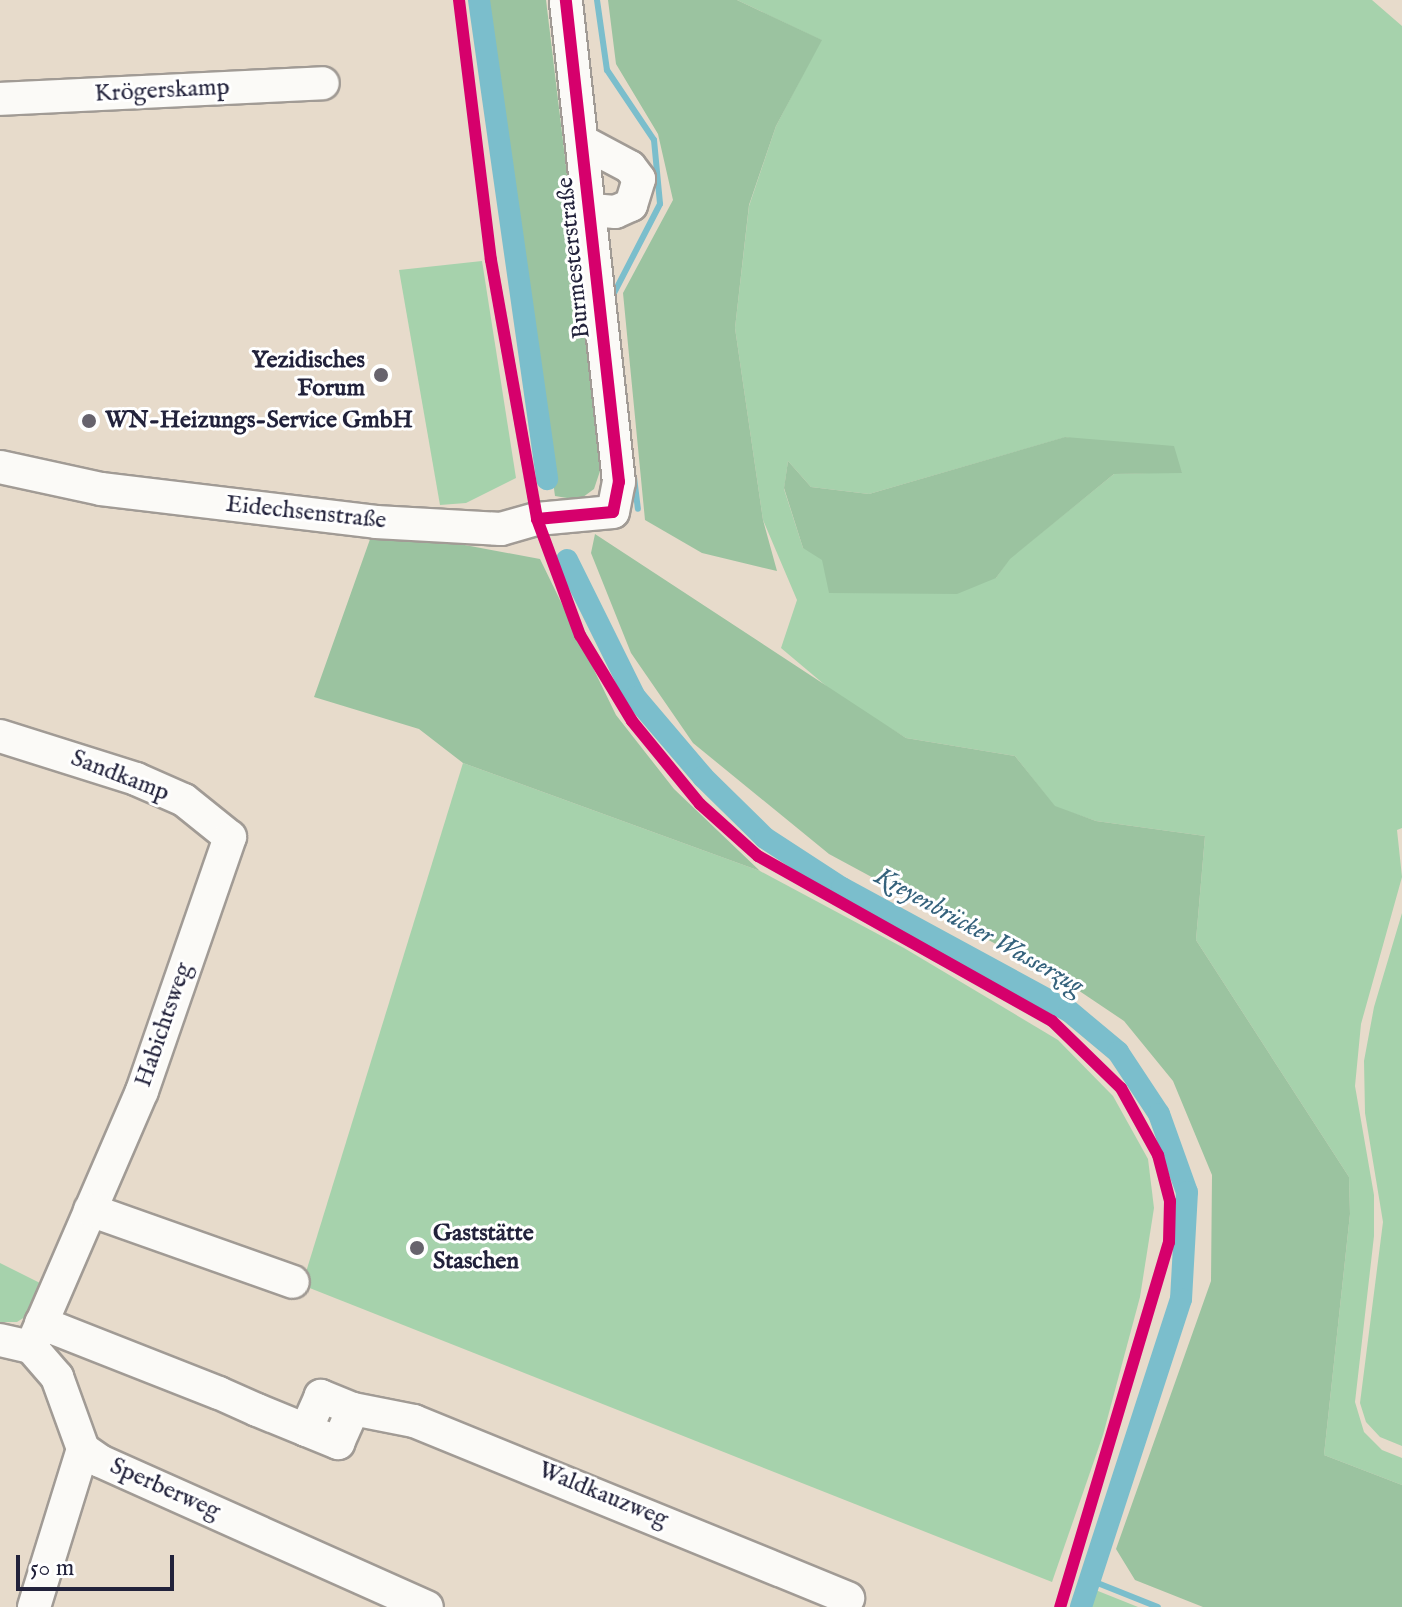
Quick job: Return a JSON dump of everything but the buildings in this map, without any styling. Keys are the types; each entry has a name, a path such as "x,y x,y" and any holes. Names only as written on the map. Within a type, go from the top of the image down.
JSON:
{"street":[{"name":"Burmesterstraße","path":"566,0 592,210 619,482 613,512"},
{"name":"Krögerskamp","path":"0,99 323,83"},
{"name":"Burmesterstraße","path":"583,142 630,167 639,179 631,205 615,212 592,210"},
{"name":"Eidechsenstraße","path":"0,467 101,489 376,522 501,529 537,519 613,512"},
{"name":"Sandkamp","path":"0,736 90,763 184,800 230,837"},
{"name":"Habichtsweg","path":"36,1335 142,1091 230,837"},
{"path":"90,1210 293,1282"},
{"path":"0,1340 36,1335"},
{"name":"Waldkauzweg","path":"36,1335 338,1443 353,1409 414,1421 856,1604"},
{"name":"Sperberweg","path":"36,1335 68,1399 83,1449 427,1607"},
{"path":"34,1607 83,1449"}],"green space":[{"path":"488,0 546,0 602,465 594,489 579,500 555,496"},
{"path":"608,0 737,0 822,40 776,126 749,205 735,328 763,520 777,571 702,553 645,520 623,293 673,200 658,134 616,64"},
{"path":"737,0 1372,0 1402,26 1402,828 1397,830 1402,877 1361,1024 1355,1086 1374,1195 1374,1236 1355,1402 1364,1432 1382,1450 1402,1458 1402,1485 1324,1455 1350,1214 1349,1177 1196,940 1205,836 1096,821 1055,807 1015,756 906,738 838,696 781,648 797,600 763,520 735,328 749,206 776,126 821,40","holes":["1066,437 1182,472 1114,474 1009,559 996,578 803,548 784,489 788,461 811,487 869,494"]},
{"path":"482,261 516,478 466,503 440,505 399,270"},
{"path":"1065,437 1174,446 1182,473 1114,474 1010,559 996,578 957,594 829,593 822,560 803,548 784,488 788,461 811,487 869,494"},
{"path":"374,528 540,559 616,715 674,789 760,871 463,763 419,729 314,697"},
{"path":"595,534 906,738 1015,756 1055,806 1096,821 1205,836 1196,940 1349,1177 1350,1214 1324,1455 1402,1485 1402,1607 1203,1607 1135,1580 1116,1549 1211,1281 1212,1175 1173,1081 1124,1021 1066,982 829,854 693,743 631,653 591,553"},
{"path":"463,763 760,871 904,948 1058,1040 1113,1096 1148,1159 1154,1208 1140,1297 1103,1435 1052,1582 302,1285"},
{"path":"1402,913 1402,1446 1380,1437 1366,1422 1360,1403 1383,1222 1365,1113 1364,1061 1374,1007"},
{"path":"0,1263 40,1283 31,1313 17,1322 0,1322"},
{"path":"1093,1589 1138,1607 1087,1607"}],"waterway":[{"name":"Kreyenbrücker Wasserzug","path":"479,0 547,479"},
{"path":"597,0 607,70 654,140 660,204 613,295"},
{"path":"634,477 638,509"},
{"name":"Kreyenbrücker Wasserzug","path":"567,560 635,697 703,777 765,838 842,888 1069,1011 1118,1052 1159,1114 1187,1192 1181,1299 1081,1607"},
{"path":"1090,1580 1158,1607"}],"cycle path":[{"path":"459,0 491,260 537,519 580,635 632,721 700,804 758,856 1052,1021 1121,1088 1158,1155 1170,1201 1169,1242 1060,1607"},
{"path":"537,519 613,512 619,482 566,0"}],"place":[{"name":"Yezidisches Forum","path":"381,375"},
{"name":"WN-Heizungs-Service GmbH","path":"89,421"},
{"name":"Gaststätte Staschen","path":"417,1248"}]}
